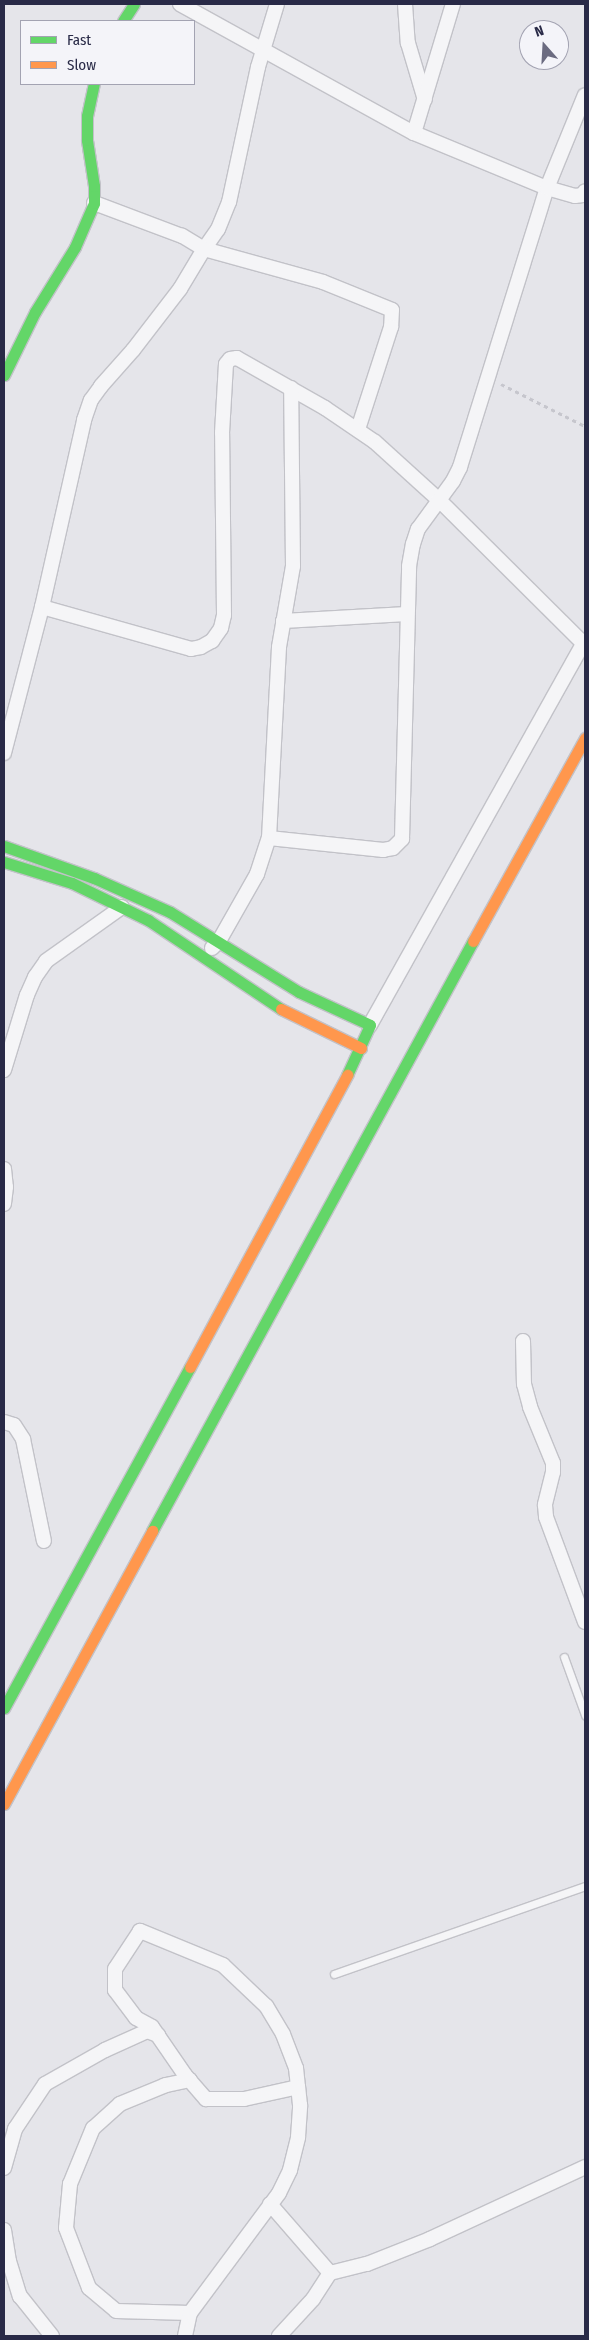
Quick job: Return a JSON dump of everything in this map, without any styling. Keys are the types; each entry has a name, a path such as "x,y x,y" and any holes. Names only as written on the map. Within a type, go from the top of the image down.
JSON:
{"street":[{"path":"123,20 134,4"},
{"path":"180,4 414,133 547,188 575,196 583,195 585,191"},
{"path":"4,753 42,606 84,420 92,400 180,289 218,229 230,202 252,91 277,4"},
{"path":"406,4 408,43 425,100"},
{"path":"414,133 453,4"},
{"path":"4,375 35,312 75,247 94,203 94,186 87,140 87,116 94,85"},
{"path":"269,838 383,850 393,848 402,839 407,614 409,566 413,544 418,529 460,468 547,188 585,96"},
{"path":"94,203 182,236 204,249 323,282 392,310 391,326 358,429"},
{"path":"4,1708 276,1209 361,1048 370,1025 584,643 439,500 358,429 240,359 233,358 227,361 222,433 224,615 221,628 212,641 201,647 191,649 42,606"},
{"path":"204,956 219,941 257,874 269,838 279,648 294,566 290,388"},
{"path":"283,621 407,614"},
{"path":"4,1804 585,738"},
{"path":"4,846 110,886 170,912 295,989 370,1025"},
{"path":"4,862 72,883 148,920 281,1009 361,1048"},
{"path":"4,1070 27,995 34,978 46,961 122,908"},
{"path":"281,1009 295,989"},
{"path":"4,1169 6,1187 4,1204"},
{"path":"523,1341 526,1395 553,1463 553,1472 545,1506 546,1516 585,1622"},
{"path":"4,1422 14,1425 23,1439 44,1541"},
{"path":"185,2336 190,2313 278,2193 290,2170 298,2137 300,2105 296,2068 283,2034 266,2006 223,1965 140,1931 115,1969 115,1990 136,2018 152,2027 206,2099 244,2099 298,2087"},
{"path":"4,2168 15,2129 46,2084 105,2050 146,2031 158,2035"},
{"path":"190,2080 166,2085 120,2104 92,2128 70,2184 66,2228 89,2288 116,2311 190,2313"},
{"path":"279,2336 313,2299 330,2273 367,2264 430,2239 585,2167"},
{"path":"270,2204 330,2273"},
{"path":"4,2230 9,2260 20,2296 52,2336"}],"lane":[{"path":"564,1657 585,1714"},
{"path":"334,1974 585,1886"}],"path":[{"path":"487,377 585,426"}],"traffic: fast":[{"path":"124,20 134,4"},
{"path":"4,375 35,312 75,247 94,203 94,186 87,140 87,116 94,85"},
{"path":"4,846 94,878 170,912 299,992 370,1025 347,1075"},
{"path":"4,862 72,883 148,920 281,1009"},
{"path":"152,1531 473,941"},
{"path":"4,1708 190,1367"}],"traffic: slow":[{"path":"473,941 585,738"},
{"path":"281,1009 361,1048"},
{"path":"190,1367 347,1075"},
{"path":"4,1804 152,1531"}]}
